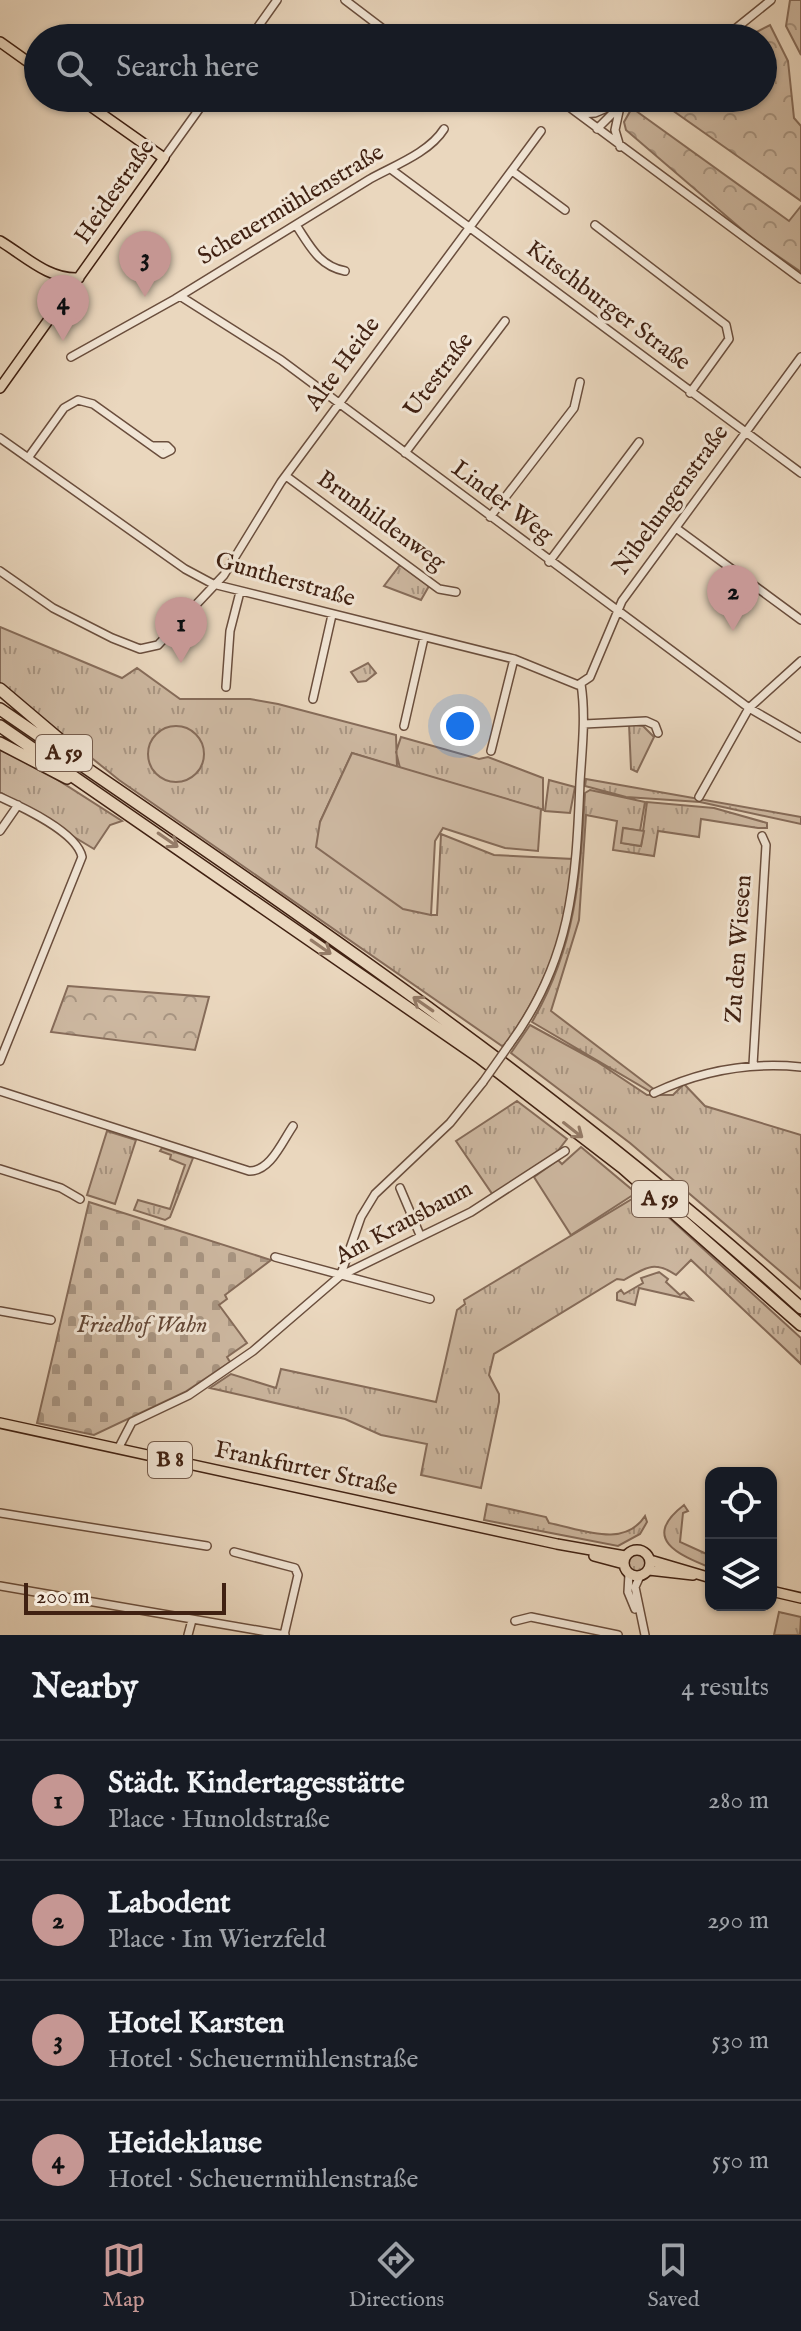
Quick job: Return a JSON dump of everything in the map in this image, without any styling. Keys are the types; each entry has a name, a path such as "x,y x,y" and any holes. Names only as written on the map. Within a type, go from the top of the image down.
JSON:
{"highway":[{"path":"0,689 129,797"},
{"name":"A 59","path":"0,709 518,1072 630,1160 801,1308"},
{"name":"A 59","path":"0,726 479,1057 623,1168 801,1325"},
{"path":"0,743 104,795"}],"main road":[{"path":"0,42 24,59"},
{"path":"99,112 164,158"},
{"name":"Heidestraße","path":"0,388 164,158"},
{"path":"0,241 64,279 79,278"},
{"path":"47,271 60,284 63,300"},
{"name":"Frankfurter Straße","path":"0,1423 557,1544 636,1566 705,1577"},
{"path":"777,1592 801,1598"}],"street":[{"path":"260,24 277,0"},
{"path":"345,0 377,24"},
{"path":"741,24 771,0"},
{"name":"Heidestraße","path":"164,158 197,112"},
{"path":"576,112 801,279"},
{"path":"579,114 597,112"},
{"path":"597,129 613,112"},
{"path":"621,112 615,130 621,147"},
{"name":"Scheuermühlenstraße","path":"71,357 180,296 370,179 392,170 438,138 444,129"},
{"name":"Alte Heide","path":"0,571 74,620 140,649 158,645 224,575 286,476 541,131"},
{"name":"Kitschburger Straße","path":"392,170 801,473"},
{"path":"512,171 565,210"},
{"path":"296,225 317,257 330,268 345,271"},
{"path":"595,225 714,315 730,331 724,347 690,393"},
{"name":"Linder Weg","path":"180,296 252,340 617,613 749,708 801,738"},
{"name":"Utestraße","path":"405,453 505,321"},
{"name":"Nibelungenstraße","path":"581,684 590,677 617,613 801,357"},
{"path":"490,517 574,408 580,382"},
{"path":"28,458 64,408 78,400 93,404 153,446"},
{"name":"Guntherstraße","path":"0,438 213,584 514,659 568,684 581,684"},
{"path":"549,562 639,442"},
{"name":"Brunhildenweg","path":"286,476 439,589 456,592"},
{"path":"676,528 801,620"},
{"path":"226,687 230,631 240,592"},
{"path":"313,699 332,615"},
{"path":"404,726 424,638"},
{"path":"491,751 514,659"},
{"path":"699,797 749,708 801,661"},
{"path":"340,1276 361,1217 375,1194 450,1123 483,1082 543,992 568,924 574,883 584,724 581,684"},
{"path":"584,724 646,721 655,725 658,733"},
{"path":"0,797 66,835 78,847 82,857 0,1061"},
{"path":"0,831 18,805"},
{"name":"Zu den Wiesen","path":"753,1065 766,845 762,836"},
{"path":"654,1093 684,1080 753,1065 801,1067"},
{"path":"0,1091 249,1171 258,1171 266,1165 293,1126"},
{"name":"Am Krausbaum","path":"118,1449 132,1422 210,1381 275,1334 340,1276 471,1212 565,1151"},
{"path":"0,1169 61,1188 80,1199"},
{"path":"400,1188 420,1235"},
{"path":"275,1257 430,1299"},
{"path":"0,1311 51,1320"},
{"path":"0,1513 207,1546"},
{"path":"0,1586 285,1635 298,1575 295,1568 234,1552"},
{"path":"636,1566 628,1592 645,1635"},
{"path":"515,1621 531,1617 618,1635"},
{"path":"188,1635 192,1620"}],"green space":[{"path":"790,0 801,0 801,55 786,26"},
{"path":"777,39 788,61 794,118 801,126 801,201 675,112 777,112"},
{"path":"630,112 638,112 789,221 801,206 801,272 753,239 626,130 624,122"},
{"path":"400,565 429,586 421,600 384,586"},
{"path":"0,627 122,678 137,668 180,699 250,699 396,735 397,767 352,753 320,822 431,915 437,915 441,834 494,855 573,859 561,933 534,998 508,1042 502,1046 119,780 0,684"},
{"path":"368,663 376,673 366,681 358,682 351,672"},
{"path":"629,724 643,726 654,737 637,772 631,769"},
{"path":"176,726 196,734 204,754 196,774 176,782 156,774 148,754 156,734"},
{"path":"401,737 479,759 488,757 543,778 543,810 400,768 396,752"},
{"path":"0,750 36,766 122,821 110,825 94,849 0,792"},
{"path":"352,753 541,809 538,851 505,848 443,828 435,841 431,915 403,909 316,847 320,822"},
{"path":"586,779 801,817 801,824 700,802 626,797 585,786"},
{"path":"549,780 575,787 570,813 545,811"},
{"path":"590,790 645,802 640,831 624,828 622,843 641,846 647,802 714,808 767,823 767,828 758,828 701,819 699,837 658,831 654,856 613,850 617,821 586,815 579,920 551,1011 655,1090 651,1092 532,1022 547,994 567,939 578,883 585,793"},
{"path":"623,828 644,831 641,846 621,843"},
{"path":"68,986 209,997 195,1050 51,1032"},
{"path":"530,1025 596,1061 647,1095 673,1095 684,1084 705,1106 801,1135 801,1289 630,1143 511,1053"},
{"path":"517,1101 567,1139 557,1152 493,1195 456,1141"},
{"path":"107,1131 136,1140 115,1204 87,1195"},
{"path":"581,1147 636,1193 571,1235 534,1177 558,1160 562,1164"},
{"path":"162,1148 193,1158 170,1217 165,1220 134,1210 138,1200 170,1209 185,1165 170,1159 171,1155 160,1151"},
{"path":"642,1193 801,1338 801,1364 691,1260 676,1275 662,1268 650,1267 624,1280 617,1279 494,1354 489,1375 499,1394 499,1402 481,1488 421,1475 427,1444 381,1435 345,1419 210,1388 231,1374 276,1388 281,1369 436,1402 457,1310 465,1304 464,1300"},
{"name":"Friedhof Wahn","path":"89,1202 271,1260 225,1295 227,1299 219,1305 247,1343 227,1357 230,1362 185,1392 94,1435 37,1423"},
{"path":"659,1272 680,1295 684,1292 692,1300 639,1288 635,1305 617,1300 617,1293 621,1290 624,1294 643,1283 641,1278"},
{"path":"487,1504 546,1517 549,1523 601,1534 626,1532 645,1516 647,1522 640,1534 618,1546 484,1520"},
{"path":"684,1505 688,1511 683,1513 680,1542 705,1553 705,1565 669,1544 665,1527"},
{"path":"637,1552 645,1555 648,1563 645,1571 637,1574 629,1571 626,1563 629,1555"},
{"path":"779,1612 801,1617 800,1635 774,1635"}],"place":[{"name":"Hotel Karsten","path":"145,297"},
{"name":"Heideklause","path":"63,341"},
{"name":"Labodent","path":"733,631"},
{"name":"Städt. Kindertagesstätte","path":"181,663"}]}
